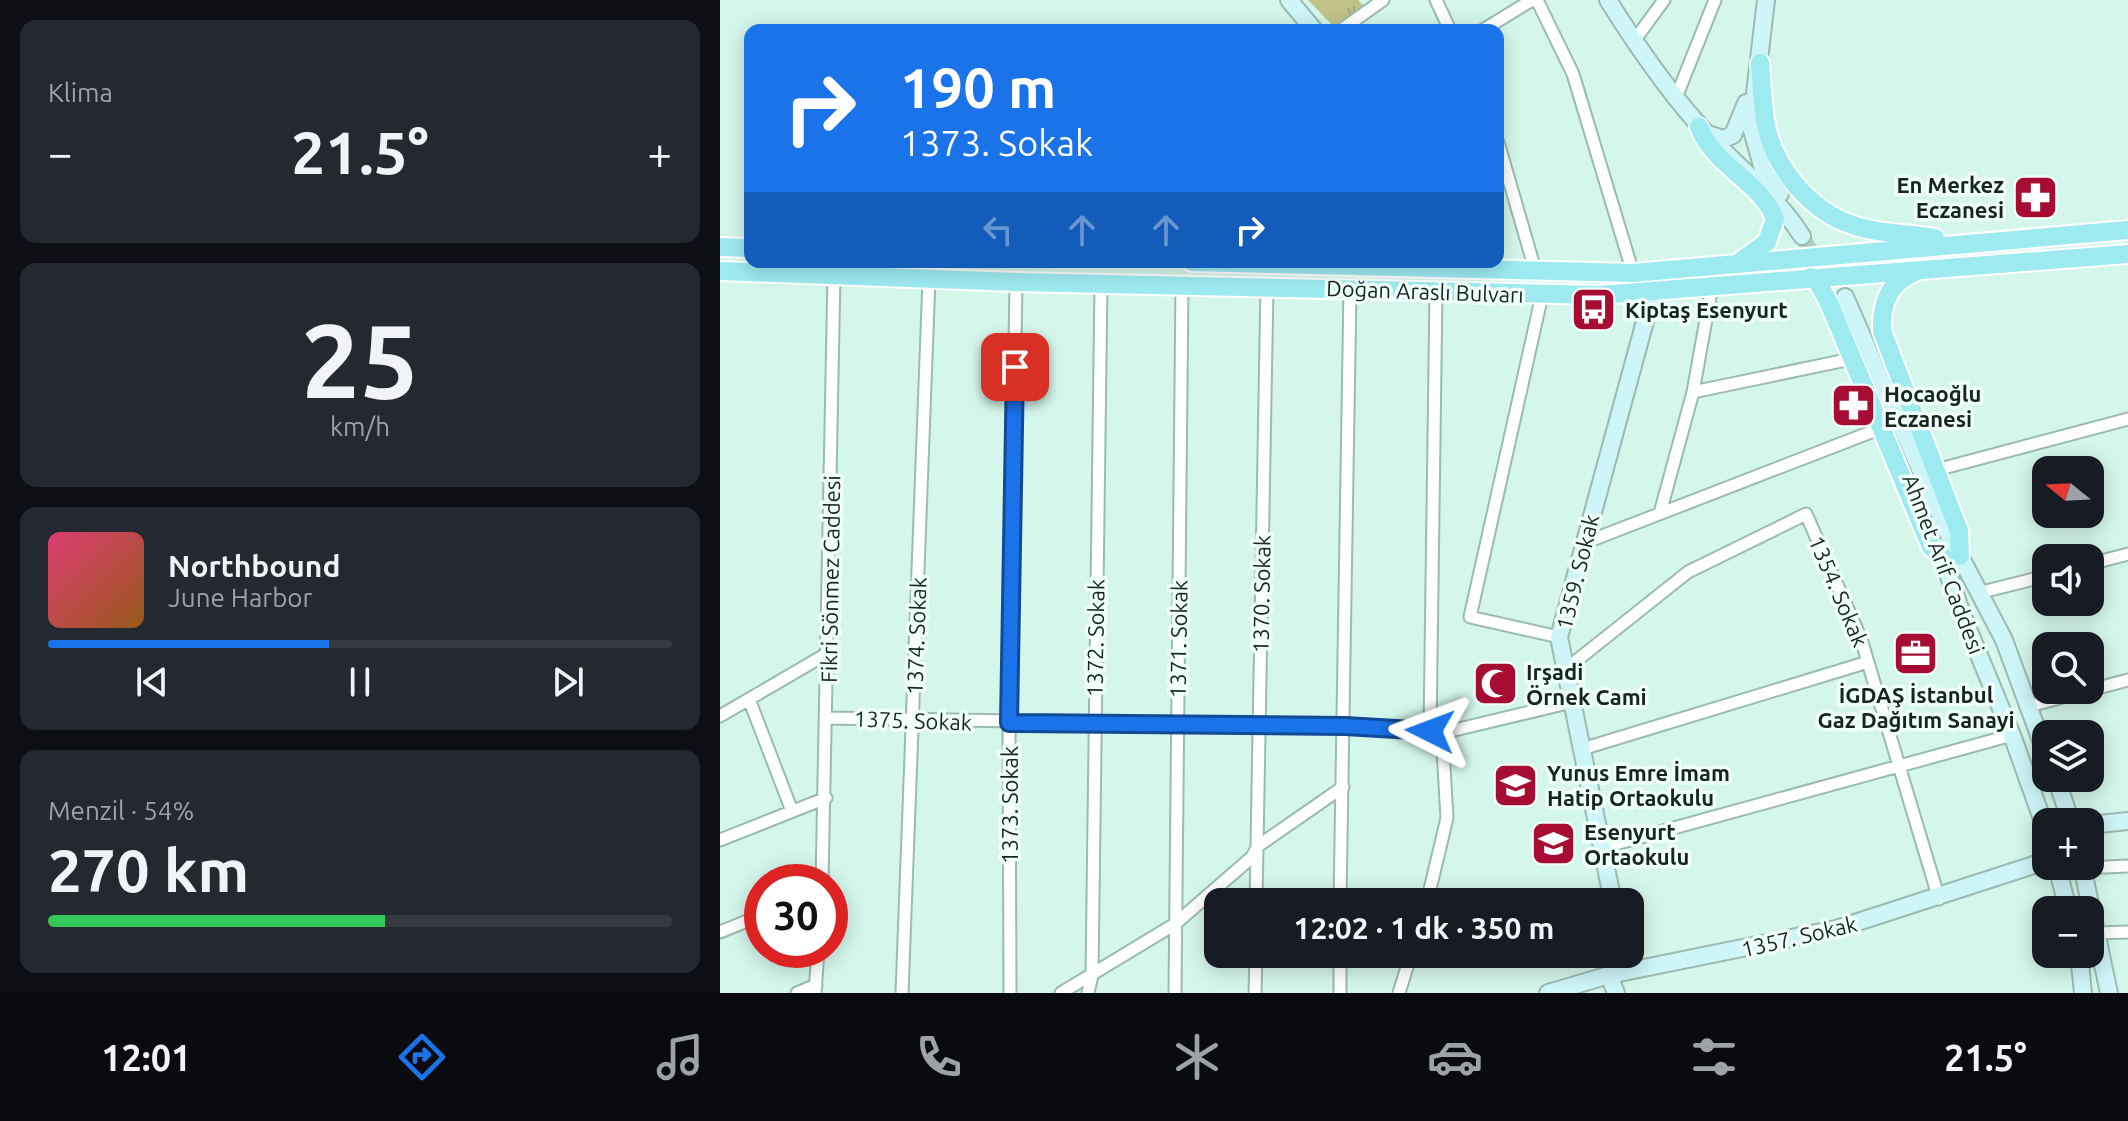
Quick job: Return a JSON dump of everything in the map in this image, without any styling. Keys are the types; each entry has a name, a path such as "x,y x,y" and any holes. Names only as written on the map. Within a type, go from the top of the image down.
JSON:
{"main road":[{"path":"1760,63 1767,132 1783,167 1806,196 1835,218 1851,225 1961,242"},
{"path":"1705,131 1710,150 1766,204 1775,219 1767,242 1739,263"},
{"name":"Doğan Araslı Bulvarı","path":"1485,268 1536,273 1633,273 1961,242 2128,230"},
{"path":"720,247 744,248"},
{"name":"Doğan Araslı Bulvarı","path":"720,271 1542,295 1653,292 2128,254"},
{"path":"1811,277 1829,303 1851,359 1884,427 1931,547 1952,557 1959,531 1882,331 1881,313 1893,287 1903,276 1927,268"}],"street":[{"path":"1289,0 1309,24"},
{"path":"1349,24 1383,0"},
{"path":"1436,0 1447,24"},
{"path":"1493,24 1534,0 1573,74 1633,273"},
{"path":"1608,0 1634,41 1705,131 1806,235 1771,183 1756,152 1751,127 1753,88"},
{"path":"1634,41 1664,0"},
{"path":"1677,95 1715,0"},
{"path":"1705,131 1723,139 1733,135 1760,63 1766,0"},
{"path":"1504,163 1536,273"},
{"name":"Fikri Sönmez Caddesi","path":"823,864 834,276"},
{"name":"1374. Sokak","path":"902,993 929,279"},
{"name":"1373. Sokak","path":"1010,993 1009,723 1016,282"},
{"name":"1372. Sokak","path":"1088,993 1092,975 1101,283"},
{"name":"1371. Sokak","path":"1175,993 1182,284"},
{"name":"1370. Sokak","path":"1256,888 1267,286"},
{"path":"1660,513 1693,392 1712,286"},
{"path":"1340,888 1350,289"},
{"path":"1430,888 1447,818 1436,732 1436,291"},
{"name":"1359. Sokak","path":"1610,888 1559,637 1653,292"},
{"path":"1542,295 1470,617 1559,637"},
{"name":"Ahmet Arif Caddesi","path":"1841,298 1952,557 1962,614 2038,808"},
{"path":"1693,392 1851,359"},
{"path":"1936,470 2128,419"},
{"path":"1584,543 1884,427"},
{"name":"1354. Sokak","path":"1566,669 1688,572 1806,514 1868,662 1939,899"},
{"path":"2104,560 2128,554"},
{"name":"Ahmet Arif Caddesi","path":"1952,557 1982,592 2004,640 2032,721"},
{"path":"1982,592 2032,580"},
{"path":"1979,653 1980,637 1996,633 2004,640"},
{"path":"720,716 828,653"},
{"path":"1582,749 1868,662"},
{"path":"2104,686 2128,680"},
{"path":"749,699 792,811"},
{"name":"1375. Sokak","path":"827,718 1345,726 1436,732 1572,702"},
{"path":"2026,707 2037,704"},
{"path":"1601,848 2012,735"},
{"path":"1061,993 1175,924 1252,857 1258,846 1343,787"},
{"path":"720,840 826,798"},
{"path":"2104,824 2128,821"},
{"name":"1357. Sokak","path":"1548,993 1609,975 1777,943 1939,899 2032,866"},
{"path":"2104,867 2128,866"},
{"path":"720,932 744,922"},
{"path":"2104,933 2128,932"},
{"path":"2104,966 2109,993"},
{"path":"797,993 816,989 817,968"},
{"path":"1255,993 1256,968"},
{"path":"1340,968 1340,993"},
{"path":"1399,993 1407,968"},
{"path":"2080,968 2083,993"},
{"path":"1609,975 1616,993"}],"green space":[{"path":"1308,0 1358,0 1364,6 1338,24 1331,24"}],"tunnel":[{"path":"1802,236 1830,287"}],"place":[{"name":"En Merkez Eczanesi","path":"2035,197"},
{"name":"Kiptaş Esenyurt","path":"1594,309"},
{"name":"Hocaoğlu Eczanesi","path":"1853,406"},
{"name":"İGDAŞ İstanbul Gaz Dağıtım Sanayi","path":"1916,653"},
{"name":"Irşadi Örnek Cami","path":"1495,684"},
{"name":"Yunus Emre İmam Hatip Ortaokulu","path":"1516,785"},
{"name":"Esenyurt Ortaokulu","path":"1553,844"}],"route":[{"path":"1015,367 1009,723 1345,726 1430,731"}]}
